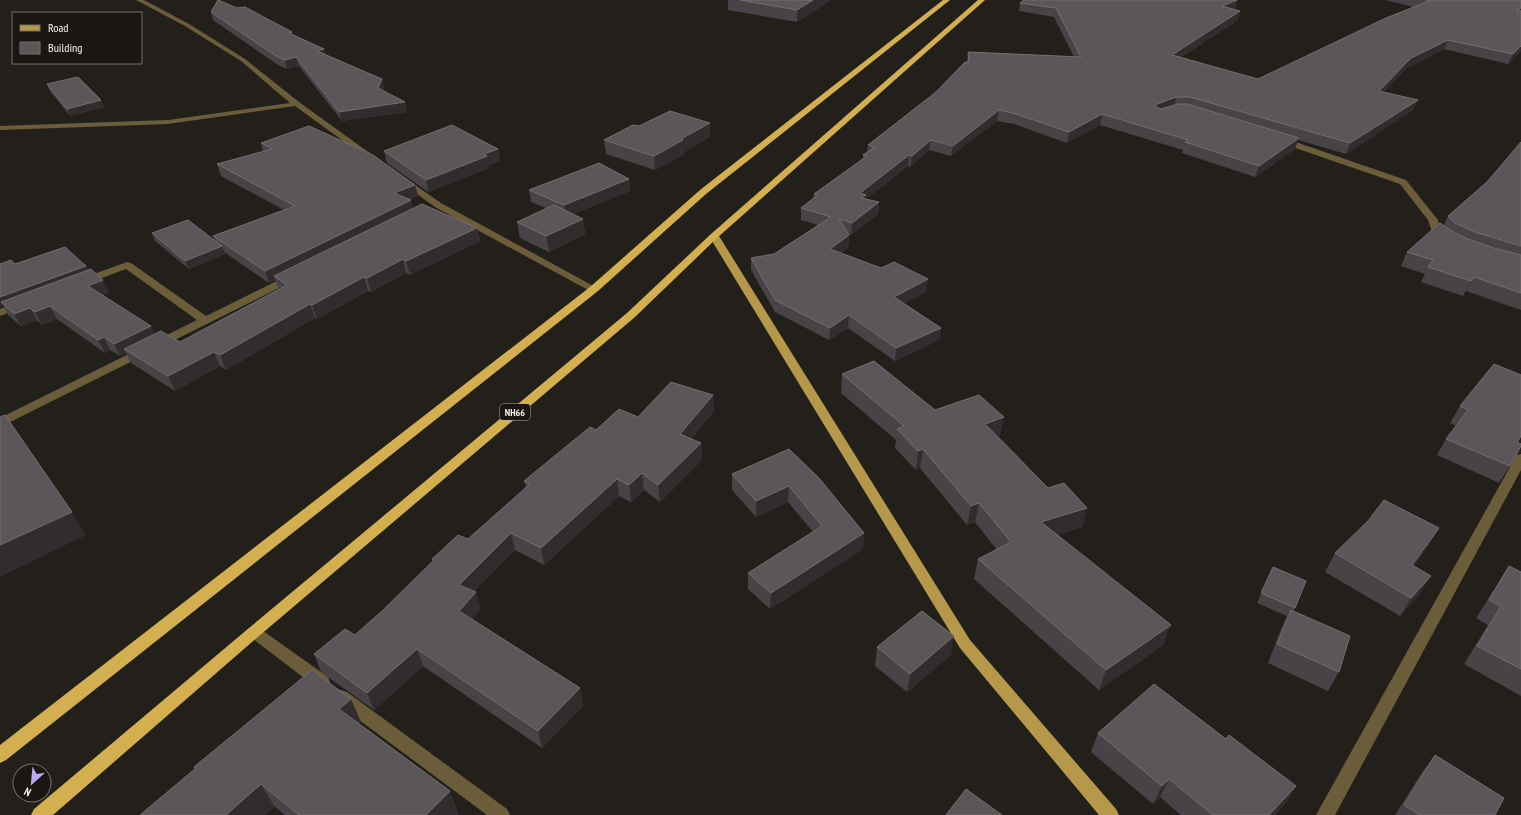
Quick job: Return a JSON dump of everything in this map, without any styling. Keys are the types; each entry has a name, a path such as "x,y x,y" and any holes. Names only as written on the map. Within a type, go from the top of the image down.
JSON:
{"highway":[{"path":"0,755 594,289 703,192 947,0"},
{"name":"NH66","path":"40,815 254,632 631,315 714,236 982,0"}],"main road":[{"path":"714,236 965,644 1110,815"}],"street":[{"path":"139,0 187,25 243,60 296,104 381,164"},
{"path":"0,128 168,122 296,104"},
{"path":"1272,138 1404,182 1433,220 1435,230 1439,235 1452,243"},
{"path":"394,173 438,204 594,289"},
{"path":"424,212 438,204"},
{"path":"75,284 127,265 205,321"},
{"path":"0,423 304,272"},
{"path":"0,312 30,301"},
{"path":"1325,815 1521,458"},
{"path":"254,632 501,815"}],"building":[{"path":"218,0 237,8 245,7 292,32 289,33 324,49 317,51 382,79 378,88 405,102 339,112 296,57 285,60 276,56 211,12"},
{"path":"740,0 813,0 797,10"},
{"path":"1024,0 1237,0 1222,6 1240,11 1172,55 1258,79 1386,18 1429,1 1426,0 1521,0 1521,8 1516,10 1521,11 1521,46 1513,54 1448,40 1411,58 1379,91 1418,100 1350,143 1190,97 1176,97 1155,105 1161,109 1178,104 1187,104 1299,138 1259,166 1185,142 1188,140 1102,114 1069,132 1016,114 999,110 953,146 931,140 912,156 909,155 860,193 866,195 861,198 879,202 852,223 839,219 849,235 830,249 881,268 894,262 928,279 894,297 941,328 896,348 849,315 830,328 775,300 751,258 774,254 831,217 801,208 818,195 814,194 867,156 863,155 875,147 868,145 936,92 965,62 969,62 968,52 1081,57 1056,8 1020,3"},
{"path":"78,77 101,100 67,109 47,84"},
{"path":"670,111 710,123 654,156 604,140 633,125 639,126"},
{"path":"452,125 498,149 484,154 487,156 426,180 384,151"},
{"path":"309,126 373,155 415,185 394,193 411,200 265,271 213,236 295,206 217,164 272,149 261,143"},
{"path":"1521,142 1521,246 1475,232 1455,223 1448,216 1487,182"},
{"path":"599,163 629,179 564,205 529,190"},
{"path":"422,204 477,228 406,261 403,259 367,278 364,277 312,305 310,304 220,355 214,352 168,376 124,349 161,331 180,342 287,285 274,276"},
{"path":"554,205 583,219 546,236 517,222"},
{"path":"188,220 222,246 185,261 152,233"},
{"path":"1440,223 1455,233 1468,239 1521,255 1521,293 1474,277 1471,281 1428,267 1433,260 1407,252"},
{"path":"65,247 86,266 0,297 0,264 11,260 15,264"},
{"path":"91,269 103,280 88,286 151,326 114,344 104,337 98,340 50,306 35,312 30,308 14,314 1,302"},
{"path":"874,361 935,410 979,395 1004,417 985,424 1048,488 1064,483 1087,508 1041,522 1171,625 1106,670 978,559 1011,542 979,503 971,506 923,449 918,451 897,429 904,426 842,374"},
{"path":"1494,364 1521,375 1521,436 1517,442 1521,444 1521,446 1510,466 1446,439 1468,410 1460,406"},
{"path":"671,382 713,395 680,434 701,443 658,485 642,473 629,485 617,479 541,548 511,533 459,585 476,592 459,611 580,688 538,731 417,649 367,693 314,654 345,629 355,635 382,611 434,560 432,559 458,535 468,539 530,484 524,481 590,427 596,430 619,409 638,417"},
{"path":"5,415 72,512 0,545 0,417"},
{"path":"789,449 819,478 864,533 771,593 748,573 822,526 789,486 756,501 732,474"},
{"path":"1384,500 1439,528 1412,565 1431,576 1411,598 1335,553 1368,521"},
{"path":"1509,566 1521,572 1521,669 1477,646 1501,606 1489,600"},
{"path":"1273,567 1306,581 1295,608 1261,593"},
{"path":"1291,610 1350,636 1339,672 1277,644"},
{"path":"922,611 954,636 910,674 877,647"},
{"path":"312,670 351,699 339,709 450,791 426,815 299,815 261,784 226,815 140,815 196,768 194,767"},
{"path":"1154,684 1226,739 1229,735 1296,786 1269,815 1213,815 1169,779 1162,786 1098,733"},
{"path":"1435,755 1504,798 1495,815 1420,815 1404,805"},
{"path":"966,789 1002,815 946,815"}]}
